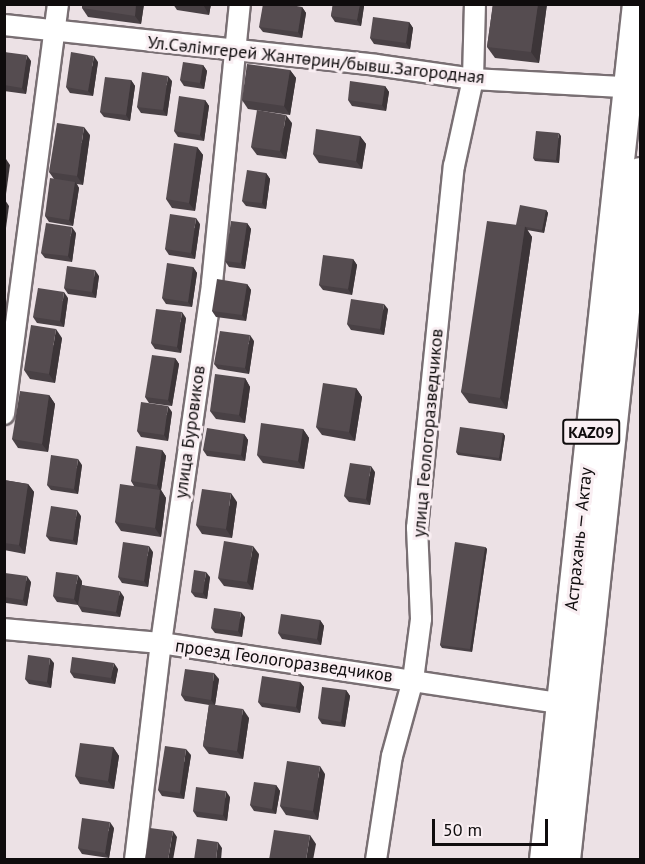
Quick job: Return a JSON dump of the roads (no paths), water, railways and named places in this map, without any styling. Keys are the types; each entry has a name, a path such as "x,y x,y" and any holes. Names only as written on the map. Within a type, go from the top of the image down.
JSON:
{"highway":[{"name":"Астрахань — Актау","path":"544,860 634,88 637,4"},
{"name":"Астрахань — Актау","path":"566,860 640,172"}],"street":[{"path":"4,414 58,4"},
{"name":"улица Буровиков","path":"135,860 161,643 212,283 240,4"},
{"name":"улица Геологоразведчиков","path":"376,860 392,756 413,680 421,619 417,528 454,166 473,79 475,4"},
{"name":"Ул.Сәлімгерей Жантөрин/бывш.Загородная","path":"4,25 376,65 473,79 634,88"},
{"name":"проезд Геологоразведчиков","path":"4,629 161,643 562,704"}]}
